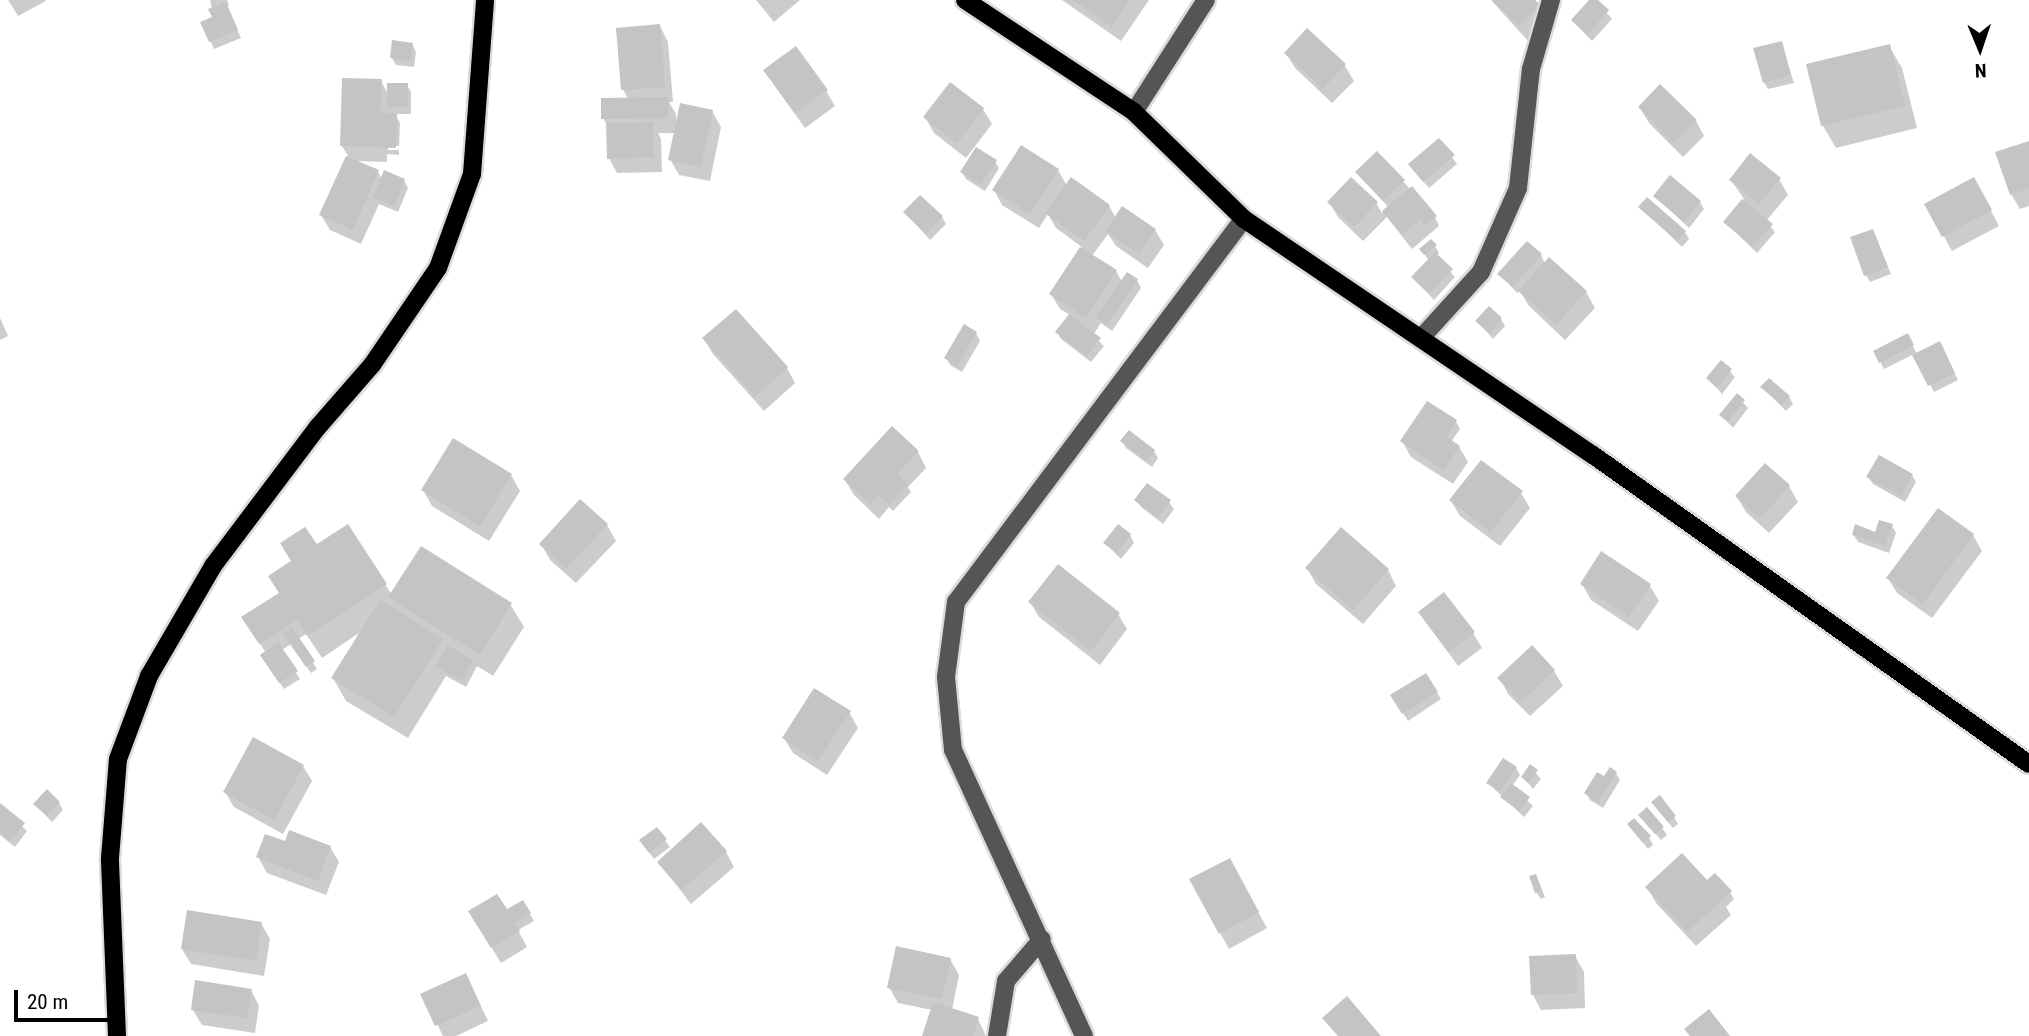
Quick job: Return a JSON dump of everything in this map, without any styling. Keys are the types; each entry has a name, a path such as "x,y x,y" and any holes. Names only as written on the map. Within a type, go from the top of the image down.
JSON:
{"main road":[{"path":"117,1036 110,858 118,759 149,676 213,566 317,428 372,365 438,268 472,174 485,0"},
{"path":"965,0 1134,112 1244,219 1593,455 2029,764"}],"street":[{"path":"1134,112 1206,0"},
{"path":"1421,338 1481,272 1518,188 1531,69 1550,0"},
{"path":"1083,1036 1042,939 953,750 946,677 956,602 1244,219"},
{"path":"997,1036 1006,981 1042,939"}],"building":[{"path":"1073,0 1130,0 1112,27"},
{"path":"1492,0 1535,0 1540,5 1519,26"},
{"path":"1589,0 1598,0 1609,10 1587,35 1571,20"},
{"path":"226,2 238,30 209,42 200,22 212,17 208,9"},
{"path":"660,24 665,87 621,90 616,28"},
{"path":"1307,28 1346,64 1323,89 1284,53"},
{"path":"392,40 413,43 411,61 390,58"},
{"path":"1782,41 1791,75 1763,83 1753,48"},
{"path":"1890,44 1905,106 1821,126 1806,64"},
{"path":"796,46 828,90 795,113 763,70"},
{"path":"342,78 382,79 380,113 397,114 396,148 340,146"},
{"path":"950,82 984,108 957,144 923,117"},
{"path":"387,83 408,83 408,107 387,107"},
{"path":"1660,84 1697,120 1674,143 1638,107"},
{"path":"668,97 668,118 601,119 601,98"},
{"path":"680,103 713,110 701,167 668,160"},
{"path":"653,122 654,157 607,159 606,123"},
{"path":"1439,138 1455,155 1423,182 1408,164"},
{"path":"2029,141 2029,188 2010,195 1995,152"},
{"path":"1021,145 1059,169 1030,214 992,190"},
{"path":"976,147 997,160 981,185 960,172"},
{"path":"1377,151 1405,180 1383,201 1355,172"},
{"path":"1750,153 1781,178 1759,204 1729,180"},
{"path":"346,156 379,170 353,230 319,215"},
{"path":"384,170 405,179 394,206 373,197"},
{"path":"1670,175 1701,201 1684,222 1653,196"},
{"path":"1071,177 1110,205 1084,241 1045,213"},
{"path":"1351,177 1378,202 1354,227 1327,202"},
{"path":"1974,177 1992,210 1942,237 1924,204"},
{"path":"1412,186 1437,216 1425,226 1420,220 1402,235 1382,211"},
{"path":"920,195 943,216 926,234 903,212"},
{"path":"1647,197 1686,231 1677,241 1638,207"},
{"path":"1742,199 1773,224 1753,247 1723,222"},
{"path":"1122,206 1156,229 1139,254 1105,231"},
{"path":"1873,229 1888,267 1864,276 1850,237"},
{"path":"1431,239 1437,245 1424,255 1419,249"},
{"path":"1527,241 1542,254 1513,287 1497,274"},
{"path":"1080,247 1117,270 1086,318 1049,294"},
{"path":"1435,252 1453,269 1429,294 1411,277"},
{"path":"1549,257 1587,291 1556,325 1518,291"},
{"path":"1127,272 1138,279 1107,325 1096,317"},
{"path":"1489,306 1502,318 1489,333 1475,321"},
{"path":"736,309 788,367 755,397 702,338"},
{"path":"1069,314 1101,338 1087,356 1055,332"},
{"path":"964,324 977,332 957,366 944,358"},
{"path":"1908,333 1914,345 1879,363 1873,351"},
{"path":"1940,341 1955,373 1928,386 1912,355"},
{"path":"1721,360 1732,369 1717,388 1706,378"},
{"path":"1769,378 1790,396 1782,405 1760,387"},
{"path":"1737,393 1745,400 1728,422 1719,415"},
{"path":"1427,401 1457,420 1447,437 1460,446 1444,470 1400,441"},
{"path":"892,426 919,451 897,474 908,484 889,505 878,495 870,504 843,479"},
{"path":"1129,430 1155,450 1147,461 1120,441"},
{"path":"453,438 512,474 480,527 421,490"},
{"path":"1879,455 1913,474 1901,496 1866,477"},
{"path":"1481,460 1523,491 1491,532 1449,500"},
{"path":"1765,463 1790,485 1760,519 1735,496"},
{"path":"1147,483 1171,500 1158,518 1134,500"},
{"path":"580,499 608,524 566,569 539,544"},
{"path":"1938,508 1974,534 1923,604 1886,578"},
{"path":"1879,520 1893,524 1885,546 1852,535 1855,524 1875,532"},
{"path":"348,524 387,584 307,636 297,620 259,644 241,617 279,593 268,576 291,561 280,543 305,527 317,544"},
{"path":"1118,524 1131,534 1117,553 1103,543"},
{"path":"1341,527 1389,569 1353,610 1305,568"},
{"path":"421,546 512,603 480,655 388,597"},
{"path":"1601,551 1651,584 1629,617 1580,584"},
{"path":"1058,564 1120,613 1091,651 1028,602"},
{"path":"1444,592 1475,632 1448,652 1418,612"},
{"path":"380,600 443,639 394,717 331,678"},
{"path":"292,627 315,661 306,667 283,634"},
{"path":"278,642 298,671 279,683 260,655"},
{"path":"447,645 473,660 462,681 436,667"},
{"path":"1532,645 1555,670 1521,702 1497,678"},
{"path":"1426,673 1438,692 1402,714 1390,695"},
{"path":"814,688 851,711 818,761 782,738"},
{"path":"253,737 304,765 274,820 223,792"},
{"path":"1503,758 1517,767 1500,791 1486,783"},
{"path":"1530,764 1538,770 1528,783 1521,777"},
{"path":"1610,767 1617,772 1598,802 1584,793 1597,772 1604,776"},
{"path":"1511,783 1530,797 1519,811 1500,797"},
{"path":"47,789 60,802 47,816 33,804"},
{"path":"1660,795 1676,816 1668,822 1651,802"},
{"path":"0,803 25,823 10,841 0,832"},
{"path":"1647,807 1664,827 1655,834 1638,815"},
{"path":"1634,818 1651,836 1643,843 1627,824"},
{"path":"701,822 727,851 681,890 657,862"},
{"path":"657,827 667,839 649,853 639,840"},
{"path":"289,830 331,846 318,881 256,857 265,834 285,841"},
{"path":"1682,853 1707,880 1715,873 1732,891 1687,932 1645,887"},
{"path":"1230,858 1259,912 1219,934 1189,879"},
{"path":"1536,874 1542,890 1535,893 1529,876"},
{"path":"497,894 507,909 523,900 531,913 515,923 520,931 491,948 468,911"},
{"path":"187,910 262,922 256,961 181,949"},
{"path":"896,946 951,958 942,999 887,988"},
{"path":"1576,954 1577,993 1531,995 1529,956"},
{"path":"466,973 481,1006 435,1026 420,994"},
{"path":"195,980 252,989 247,1018 191,1010"},
{"path":"1347,996 1381,1036 1338,1036 1322,1018"},
{"path":"933,1002 979,1017 973,1036 922,1036"},
{"path":"1709,1009 1730,1036 1690,1036 1684,1029"}]}
